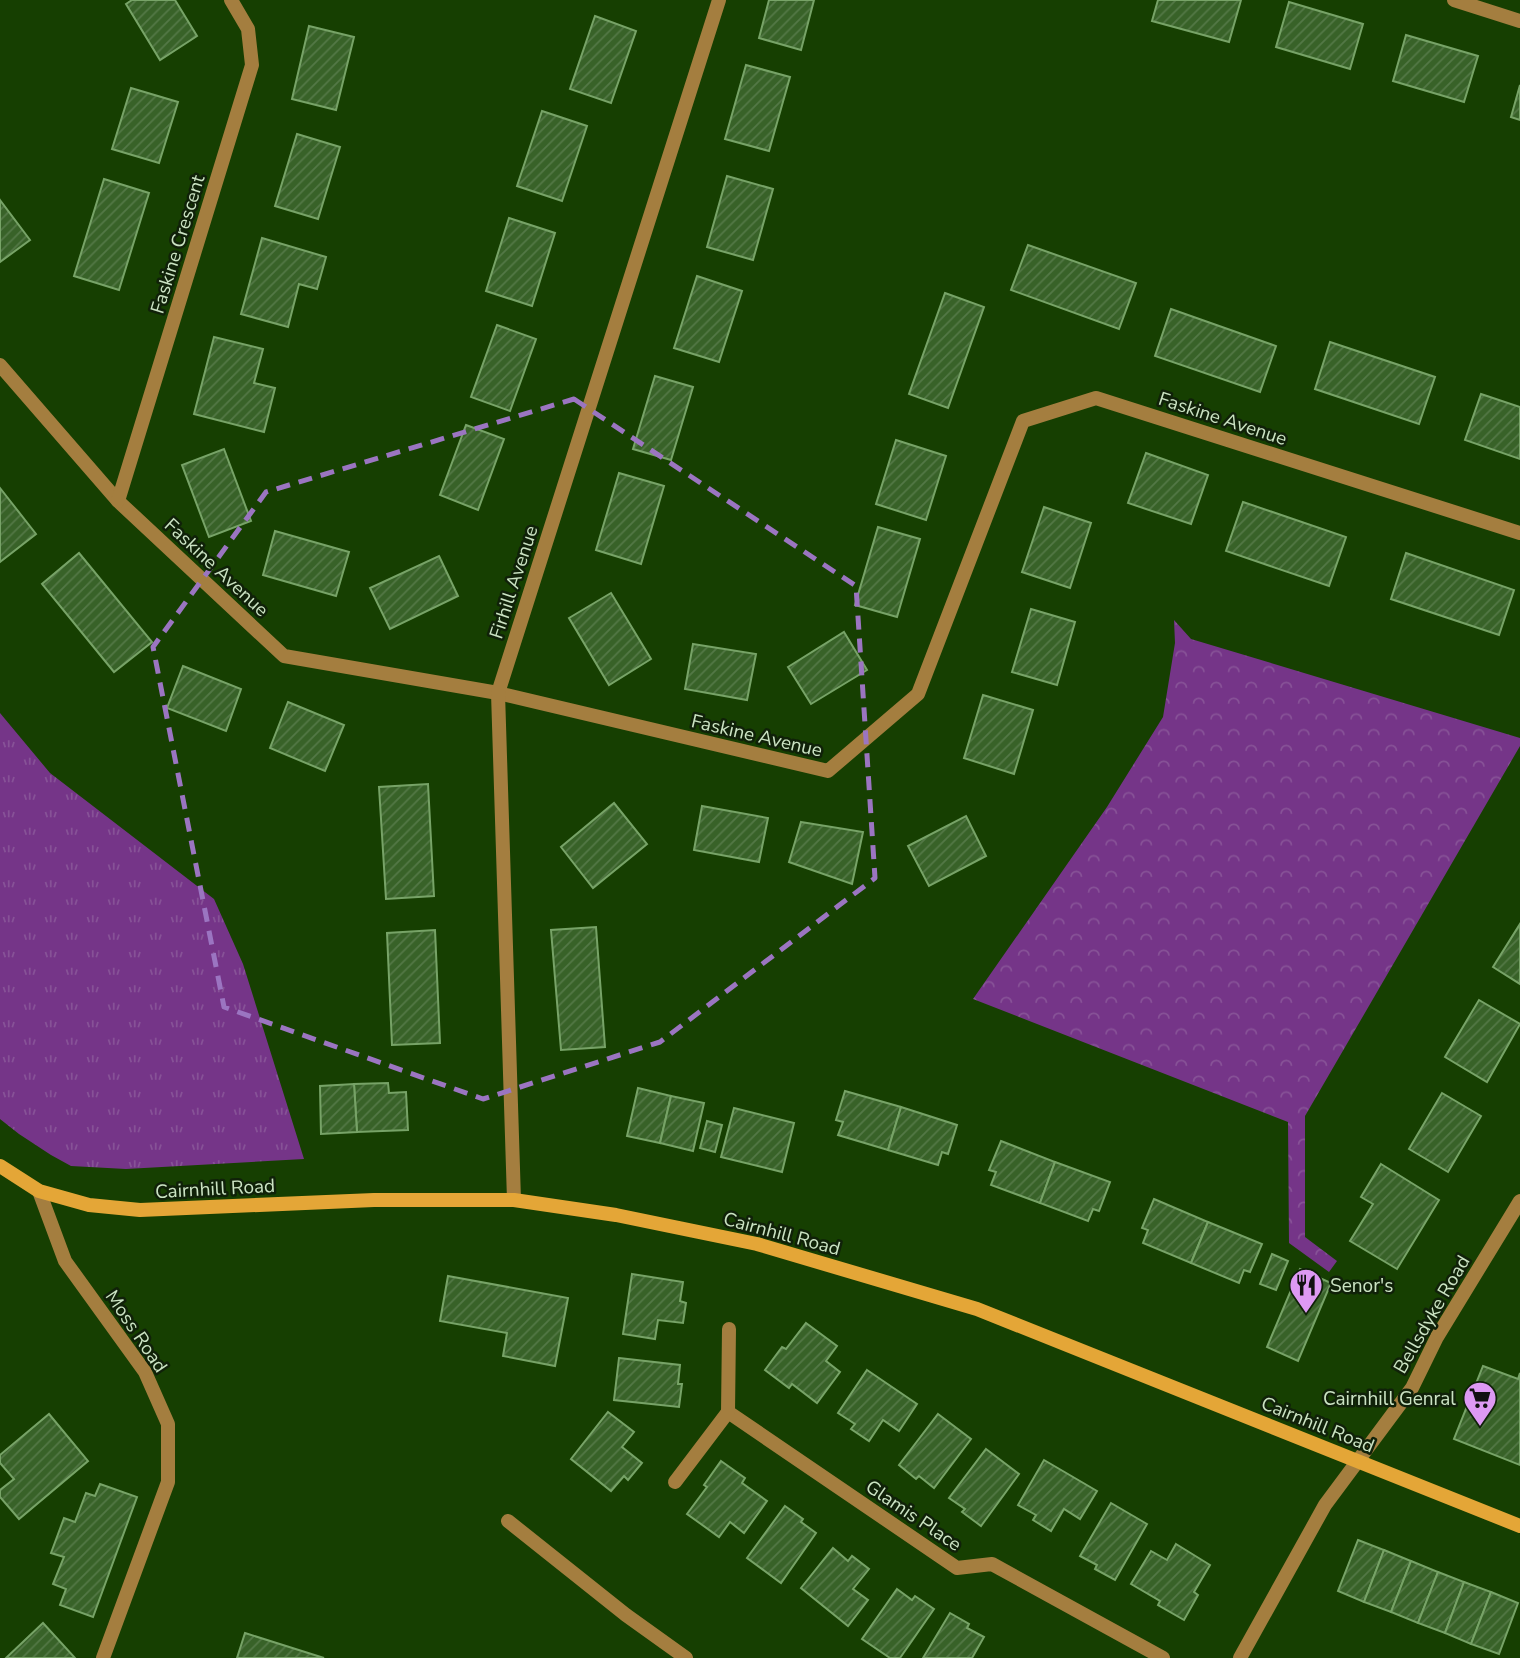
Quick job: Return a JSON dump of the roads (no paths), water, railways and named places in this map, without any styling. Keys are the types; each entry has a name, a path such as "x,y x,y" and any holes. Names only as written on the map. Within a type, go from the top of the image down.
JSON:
{"main road":[{"name":"Cairnhill Road","path":"0,1166 40,1191 89,1205 140,1210 374,1200 514,1200 616,1215 757,1244 977,1309 1520,1526"}],"street":[{"name":"Faskine Crescent","path":"118,501 252,65 248,29 231,0"},
{"name":"Firhill Avenue","path":"514,1200 498,693 719,0"},
{"path":"1454,0 1520,21"},
{"name":"Faskine Avenue","path":"0,366 118,501 284,656 498,693 828,771 918,694 1023,421 1096,398 1520,533"},
{"name":"Moss Road","path":"40,1191 65,1261 145,1372 168,1424 168,1482 103,1658"},
{"name":"Bellsdyke Road","path":"1240,1658 1325,1505 1412,1388 1437,1337 1520,1201"},
{"path":"675,1482 728,1412 729,1329"},
{"name":"Glamis Place","path":"728,1412 957,1568 992,1564 1163,1658"},
{"path":"508,1521 626,1615 686,1658"}],"place":[{"name":"Senor's","path":"1306,1315"},
{"name":"Cairnhill Genral","path":"1480,1428"}]}
